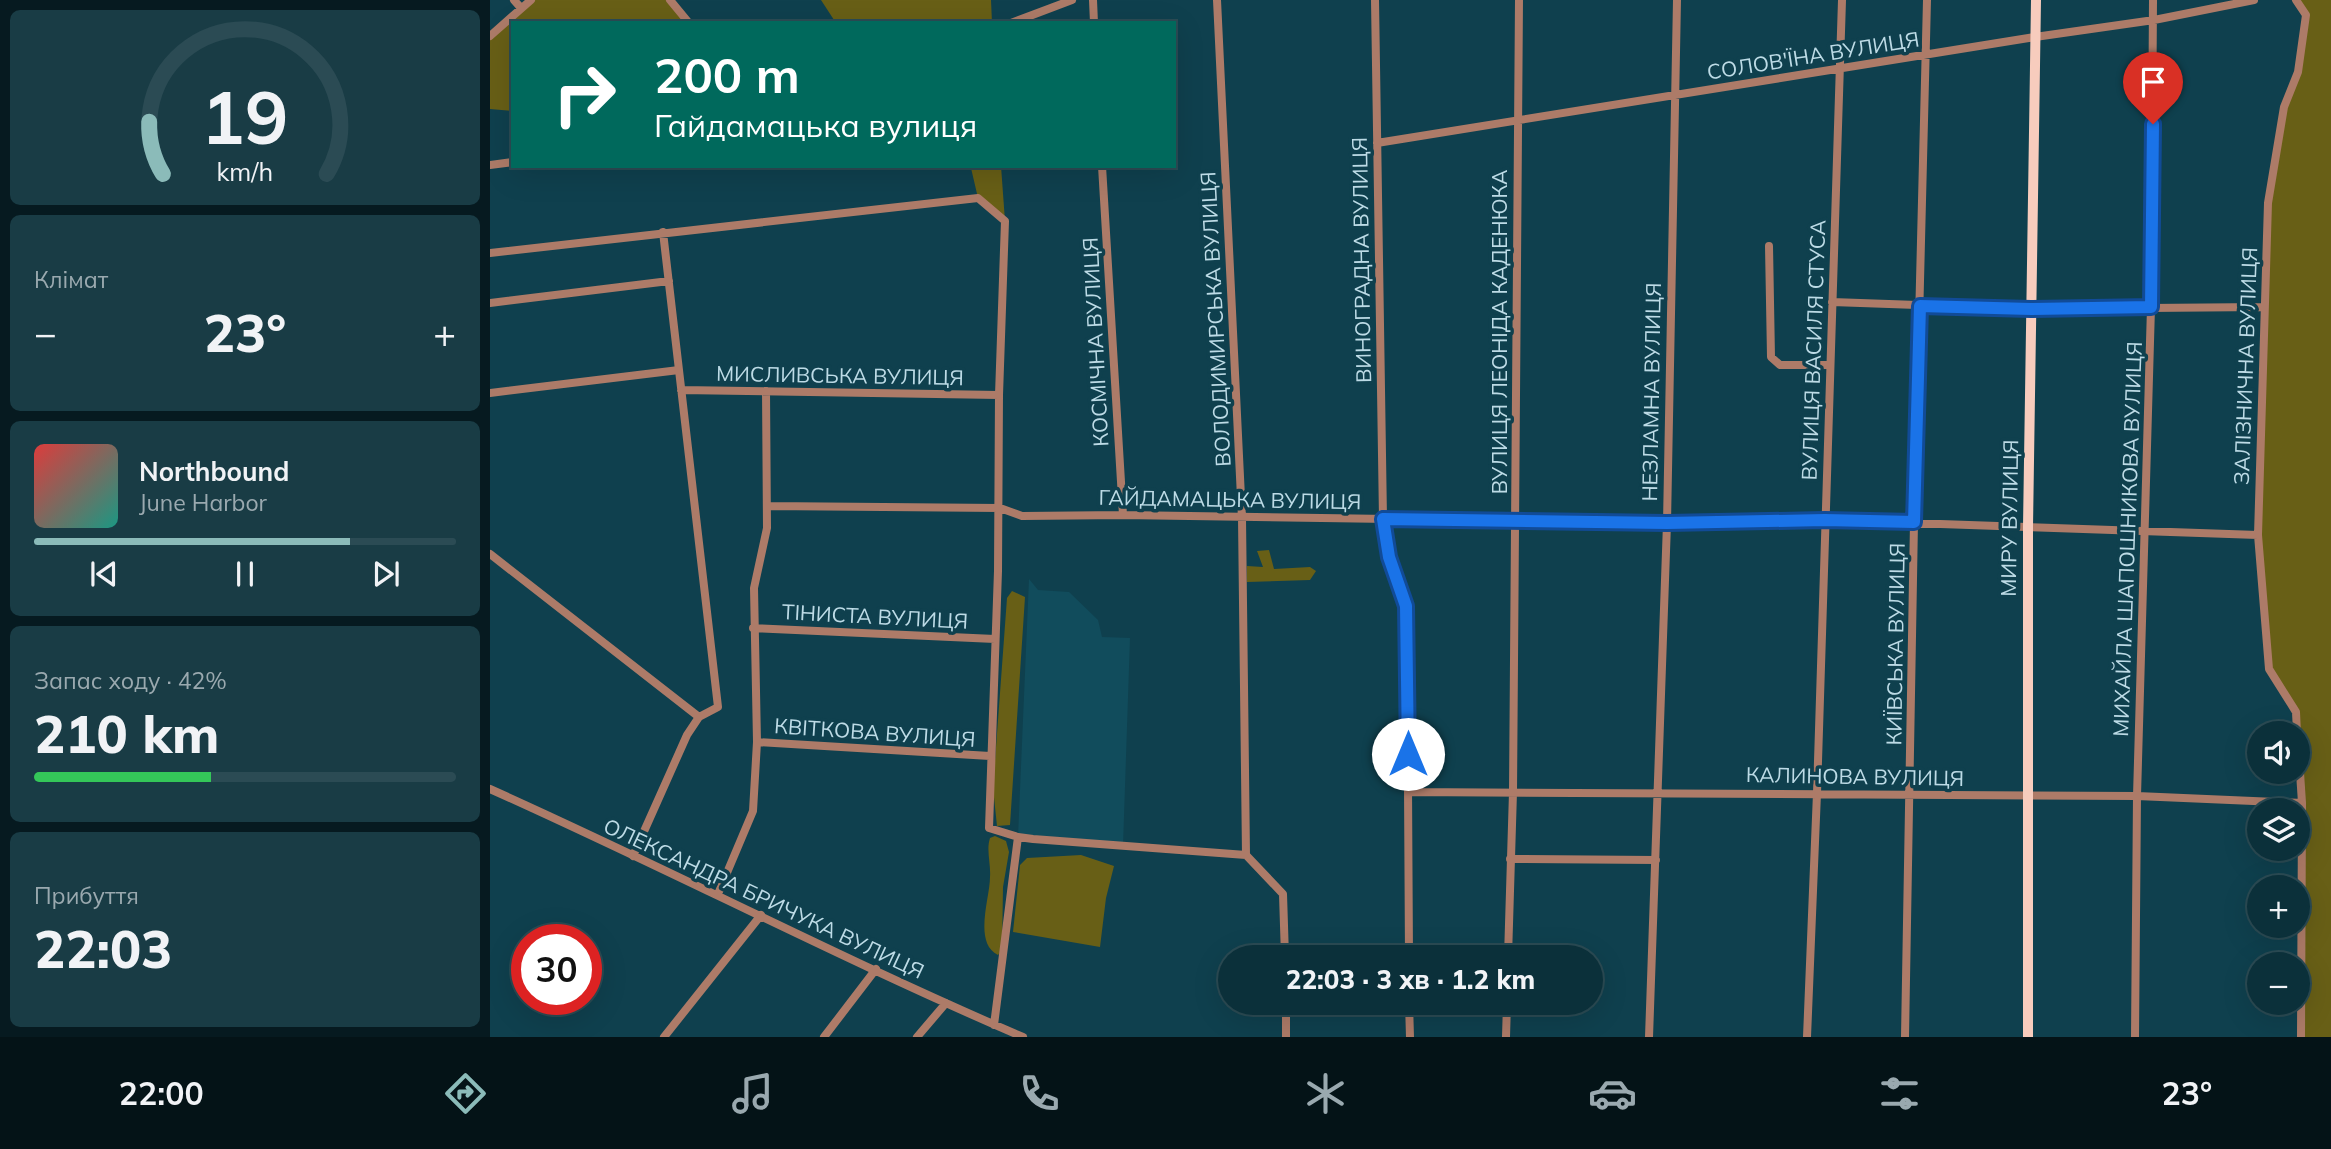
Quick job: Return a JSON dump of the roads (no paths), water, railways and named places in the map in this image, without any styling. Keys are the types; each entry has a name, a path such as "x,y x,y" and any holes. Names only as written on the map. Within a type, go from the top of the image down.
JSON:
{"main road":[{"name":"МИРУ ВУЛИЦЯ","path":"2028,1037 2028,527 2036,0"}],"street":[{"path":"514,0 521,8"},
{"path":"490,36 531,0"},
{"path":"670,0 687,21"},
{"path":"1016,21 1072,0"},
{"path":"1093,0 1094,21"},
{"name":"ВОЛОДИМИРСЬКА ВУЛИЦЯ","path":"1217,0 1242,518 1246,855"},
{"name":"ВИНОГРАДНА ВУЛИЦЯ","path":"1375,0 1383,519 1389,557 1406,606 1409,945"},
{"name":"ВУЛИЦЯ ЛЕОНІДА КАДЕНЮКА","path":"1508,945 1513,792 1519,0"},
{"name":"НЕЗЛАМНА ВУЛИЦЯ","path":"1649,1037 1667,523 1677,0"},
{"name":"ВУЛИЦЯ ВАСИЛЯ СТУСА","path":"1807,1037 1842,0"},
{"name":"КИЇВСЬКА ВУЛИЦЯ","path":"1905,1037 1927,0"},
{"name":"МИХАЙЛА ШАПОШНИКОВА ВУЛИЦЯ","path":"2135,1037 2137,796 2151,307 2154,0"},
{"name":"СОЛОВ'ЇНА ВУЛИЦЯ","path":"1377,143 2154,20 2254,0"},
{"name":"ЗАЛІЗНИЧНА ВУЛИЦЯ","path":"2296,721 2296,712 2269,669 2258,535 2267,203 2284,107 2298,72 2306,15 2297,0"},
{"path":"490,165 511,162"},
{"name":"КОСМІЧНА ВУЛИЦЯ","path":"1102,168 1122,515"},
{"path":"490,253 978,198 1005,221 999,396 1000,508 989,828 1018,837 1246,855 1283,894 1285,945"},
{"path":"633,856 687,735 699,717 718,707 663,232"},
{"path":"1769,246 1771,357 1780,365 1830,365"},
{"path":"490,303 668,281"},
{"path":"1832,302 2031,309 2263,307"},
{"path":"490,393 679,370"},
{"name":"МИСЛИВСЬКА ВУЛИЦЯ","path":"681,390 999,396"},
{"path":"718,894 753,811 757,742 754,588 767,528 766,391"},
{"name":"ГАЙДАМАЦЬКА ВУЛИЦЯ","path":"768,506 1000,508 1022,516 1667,523 1825,520 2258,535"},
{"path":"490,554 699,717"},
{"name":"ТІНИСТА ВУЛИЦЯ","path":"753,628 995,639"},
{"name":"КВІТКОВА ВУЛИЦЯ","path":"757,742 990,756"},
{"name":"ОЛЕКСАНДРА БРИЧУКА ВУЛИЦЯ","path":"490,789 1023,1037"},
{"name":"КАЛИНОВА ВУЛИЦЯ","path":"1408,792 2137,796 2247,801"},
{"path":"994,1024 1018,837"},
{"path":"1510,859 1656,860"},
{"path":"2301,1037 2302,861"},
{"path":"664,1037 761,915"},
{"path":"824,1037 876,969"},
{"path":"917,1037 946,1003"},
{"path":"1286,1015 1286,1037"},
{"path":"1409,1015 1410,1037"},
{"path":"1506,1037 1507,1015"}]}
